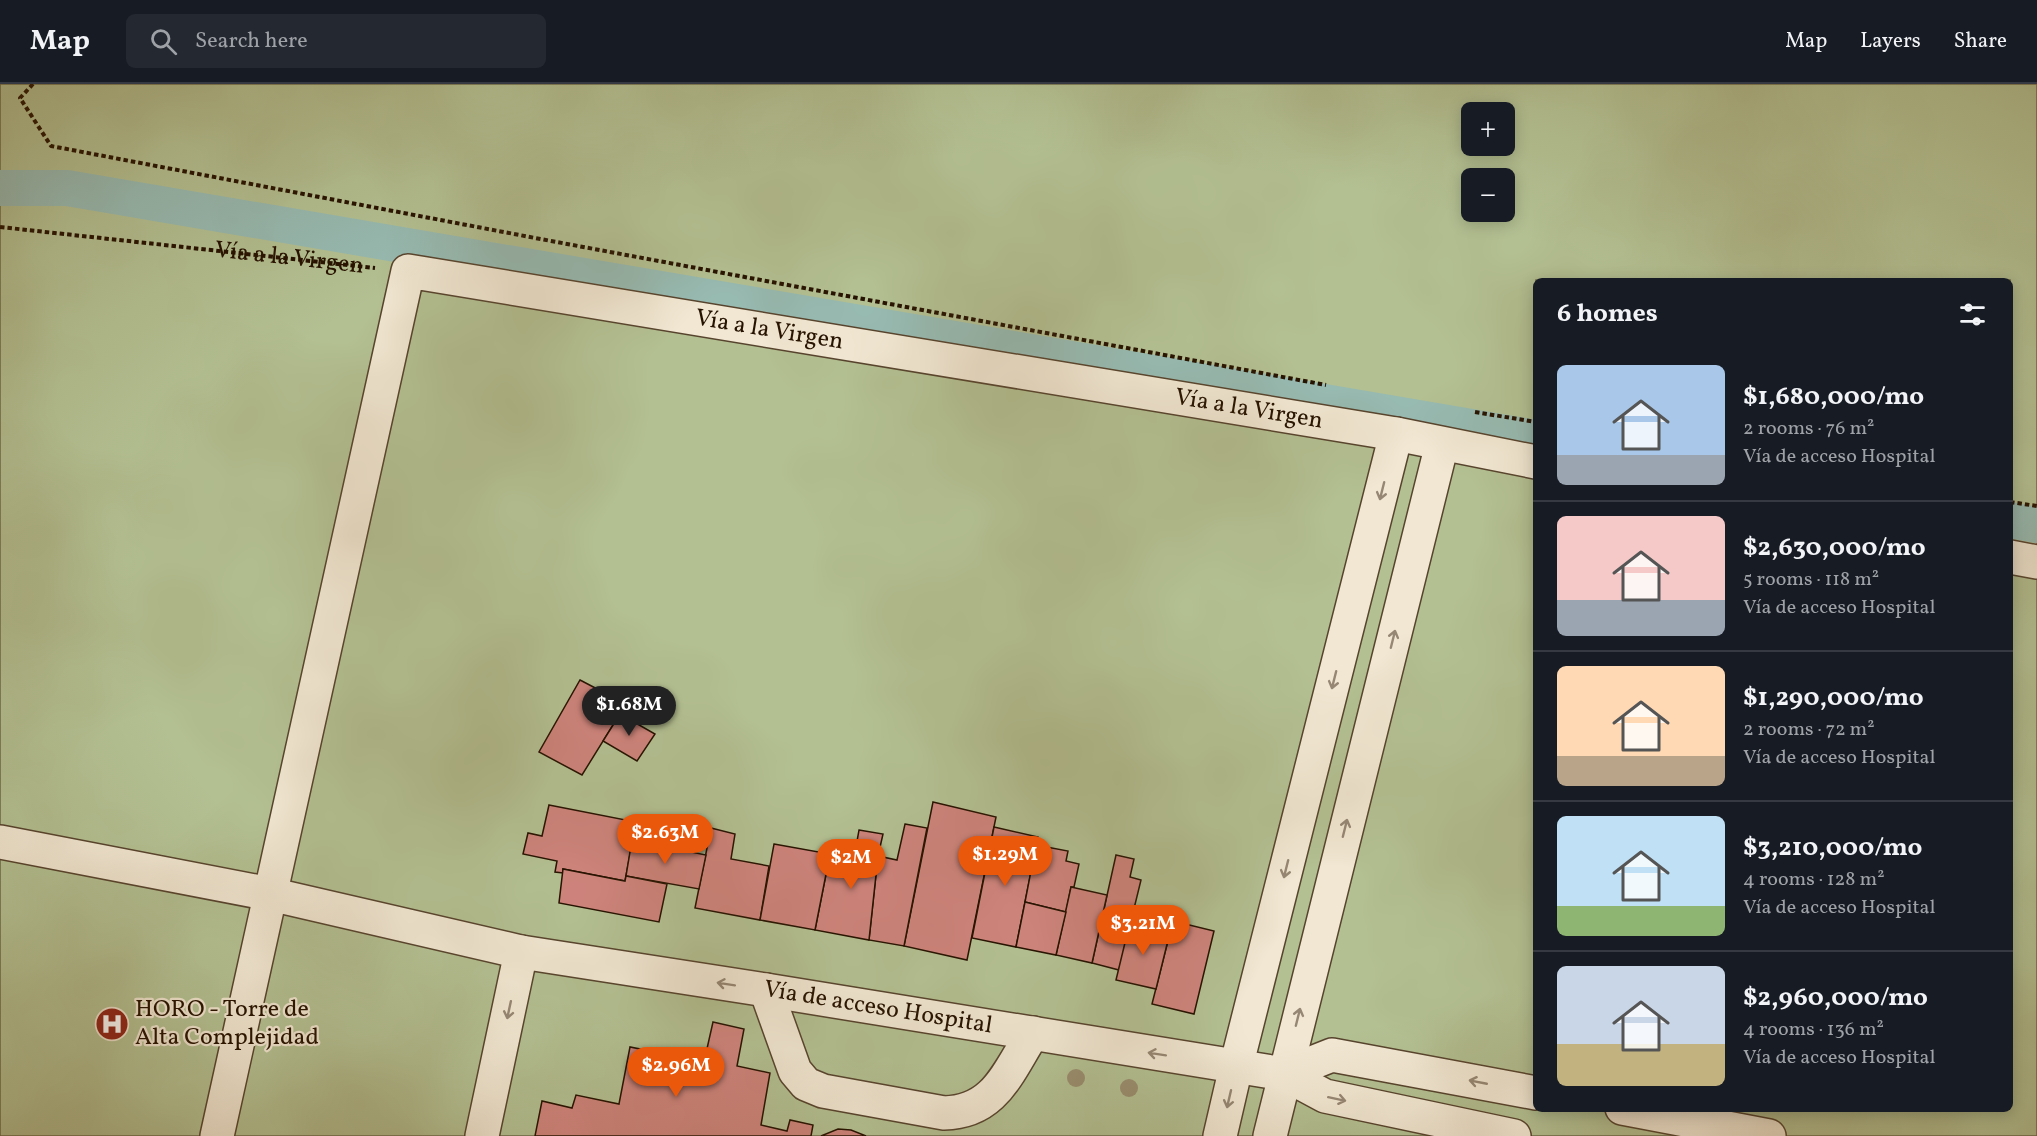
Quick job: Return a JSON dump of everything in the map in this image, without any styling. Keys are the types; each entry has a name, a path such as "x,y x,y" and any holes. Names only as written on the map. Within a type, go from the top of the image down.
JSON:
{"street":[{"name":"Vía a la Virgen","path":"408,271 1396,434 1533,461"},
{"path":"217,1136 408,271"},
{"path":"1220,1136 1396,434"},
{"path":"1270,1136 1442,444"},
{"path":"2013,557 2037,562"},
{"name":"Vía de acceso Hospital","path":"0,842 270,894 521,952 1284,1074"},
{"path":"482,1136 521,952"},
{"path":"766,990 795,1071 806,1084 823,1090 944,1113 971,1110 994,1094 1033,1033"},
{"path":"1284,1074 1332,1055 1533,1091"},
{"path":"1284,1074 1325,1096 1514,1136"},
{"path":"1643,1112 1769,1136"}],"path":[{"path":"33,84 20,98 51,146 1333,386"},
{"name":"Vía a la Virgen","path":"0,227 408,271"},
{"path":"1471,411 1533,421"},
{"path":"2013,502 2037,506"}],"green space":[{"path":"0,84 2037,84 2037,1136 0,1136"}],"building":[{"path":"580,680 626,704 582,775 539,752"},
{"path":"620,714 655,734 637,761 603,741"},
{"path":"933,802 996,817 967,960 904,946"},
{"path":"549,805 636,822 625,881 563,869 563,873 555,872 557,861 523,854 528,833 542,836"},
{"path":"905,824 927,828 904,946 869,940 878,856 897,860"},
{"path":"994,827 1038,837 1016,947 972,938"},
{"path":"711,828 735,834 731,859 769,866 760,920 695,908"},
{"path":"859,830 883,834 878,856 869,940 815,930 830,854 854,858"},
{"path":"632,840 706,855 699,889 626,876"},
{"path":"774,844 830,854 815,930 760,920"},
{"path":"1036,845 1068,851 1066,861 1079,864 1066,912 1025,902"},
{"path":"1116,855 1134,859 1130,877 1141,880 1119,970 1092,963"},
{"path":"563,869 625,881 626,876 667,884 659,922 559,903"},
{"path":"1071,887 1107,895 1092,963 1056,955"},
{"path":"1025,902 1066,912 1056,955 1016,947"},
{"path":"1173,921 1214,931 1194,1014 1152,1004"},
{"path":"1130,922 1170,932 1156,989 1116,980"},
{"path":"713,1022 744,1029 737,1066 770,1073 761,1125 787,1131 790,1120 813,1125 811,1136 535,1136 542,1101 572,1108 576,1095 619,1104 630,1047 704,1062"},
{"path":"838,1129 851,1130 866,1136 821,1136"}],"waterway":[{"path":"0,188 67,188 1533,437"},
{"path":"2013,521 2037,525"}],"place":[{"name":"HORO - Torre de Alta Complejidad","path":"112,1024"}]}
